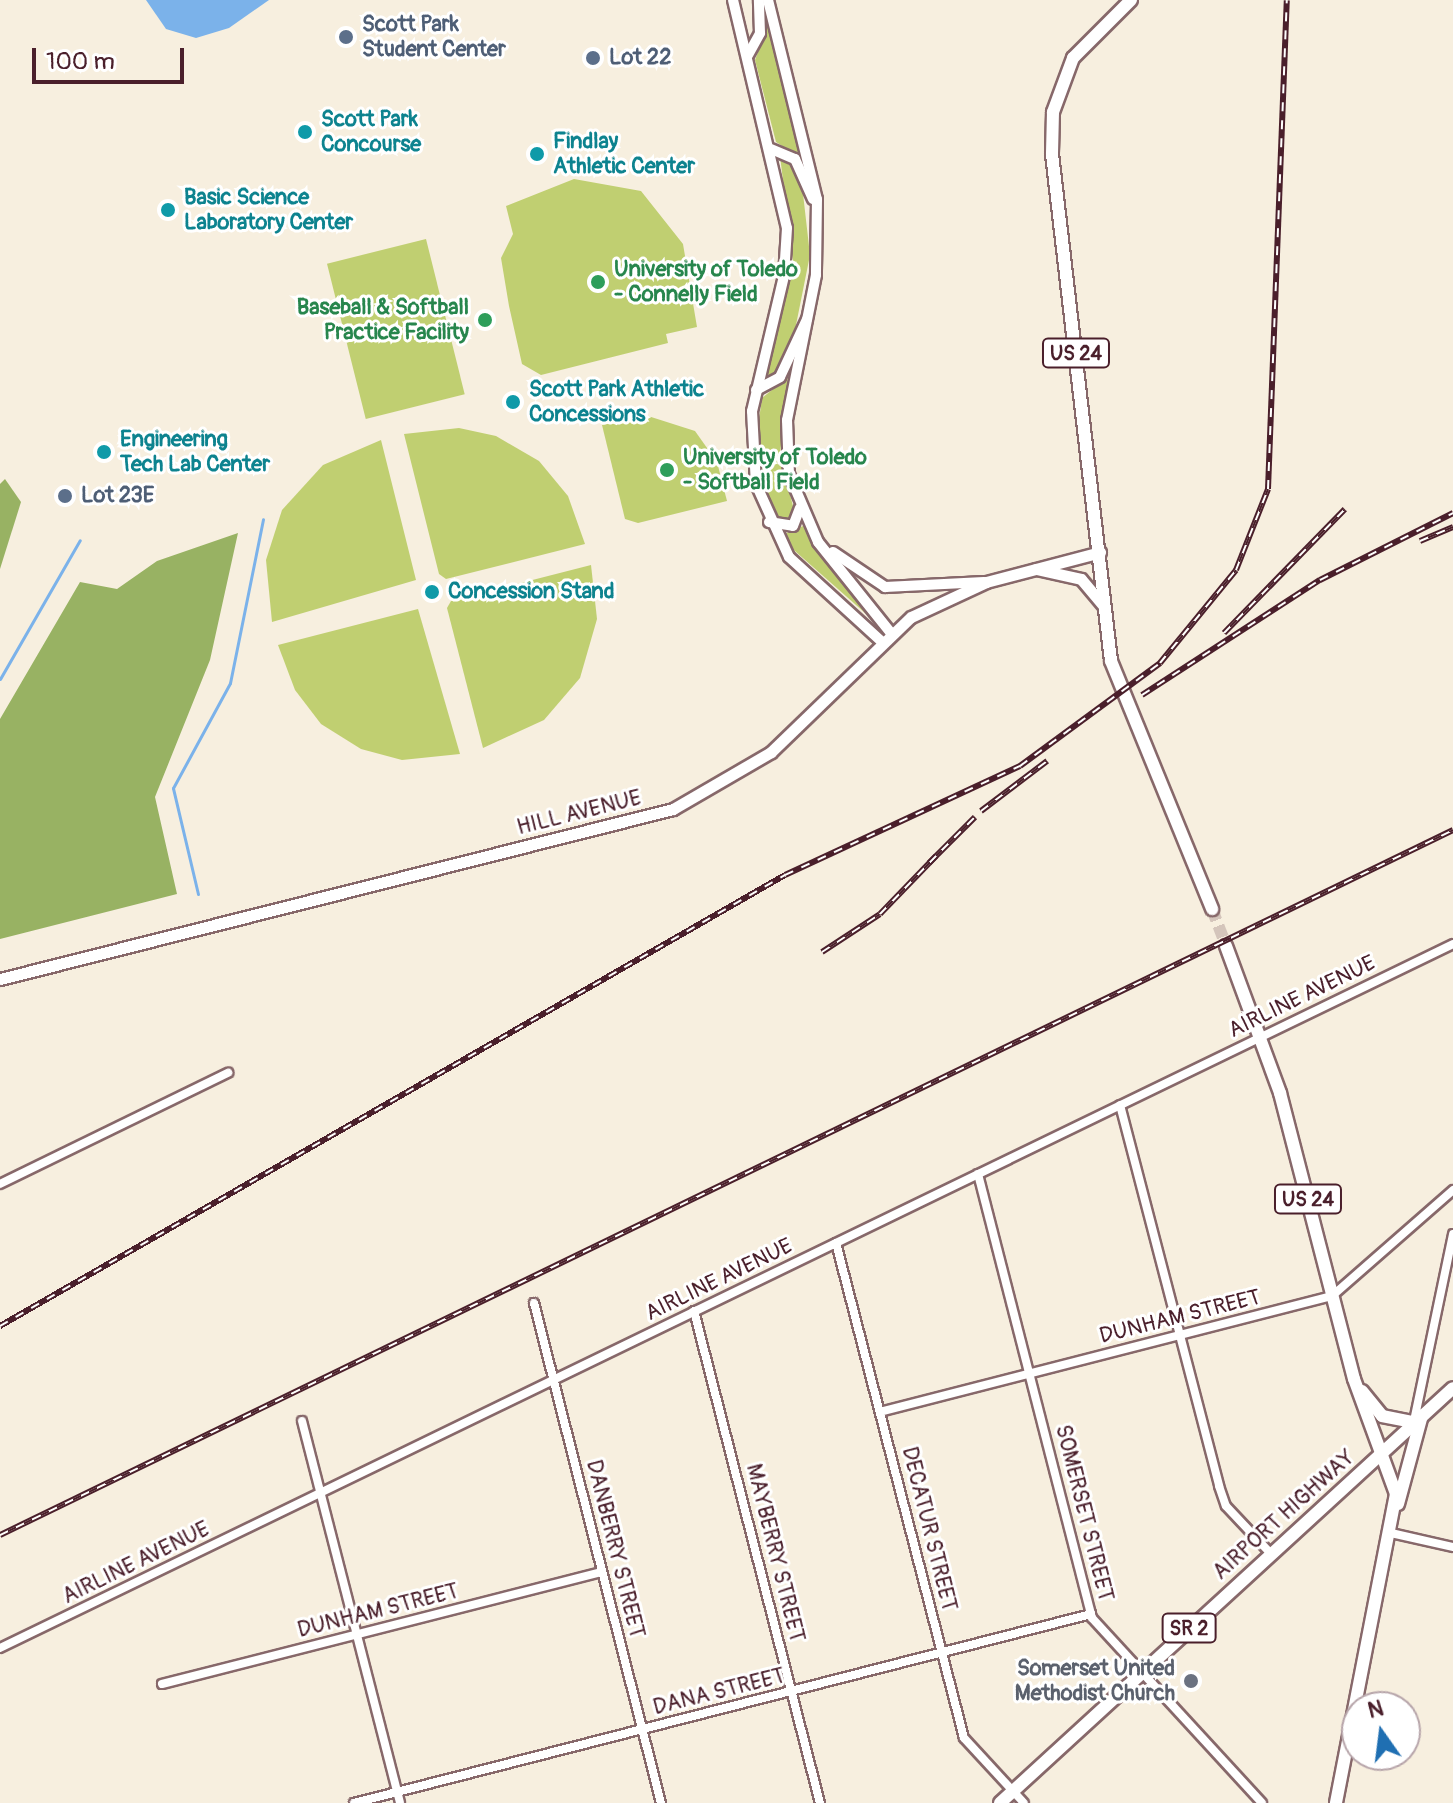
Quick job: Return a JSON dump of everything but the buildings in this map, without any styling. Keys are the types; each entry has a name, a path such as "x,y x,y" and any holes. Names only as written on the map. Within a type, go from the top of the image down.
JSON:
{"main road":[{"name":"US 24","path":"1131,0 1073,58 1051,129 1111,661 1212,909"},
{"name":"HILL AVENUE","path":"0,979 673,809 771,752 890,632 986,582 1100,552"},
{"path":"1035,569 1081,579 1105,607"},
{"name":"US 24","path":"1226,946 1262,1036 1354,1379 1395,1510 1336,1803"},
{"path":"1354,1379 1382,1416 1418,1418 1395,1510"},
{"name":"AIRPORT HIGHWAY","path":"1000,1803 1453,1388"}],"street":[{"path":"733,0 771,149 787,245 756,390 751,455 768,521 797,566 881,641"},
{"path":"748,55 760,33 759,0"},
{"path":"768,0 817,212 807,319 786,434 800,508 815,534 890,632"},
{"path":"771,149 799,165 817,212"},
{"path":"756,390 780,377 807,319"},
{"path":"768,521 789,528 800,508"},
{"path":"815,534 855,572 885,587 986,582"},
{"name":"AIRLINE AVENUE","path":"0,1648 1453,944"},
{"path":"0,1184 228,1073"},
{"path":"1120,1105 1226,1506 1271,1554"},
{"name":"SOMERSET STREET","path":"978,1174 1091,1614 1262,1803"},
{"name":"DUNHAM STREET","path":"880,1412 1332,1296 1453,1190"},
{"path":"1418,1418 1453,1234"},
{"name":"DECATUR STREET","path":"836,1243 964,1738 1024,1803"},
{"name":"DANBERRY STREET","path":"534,1303 661,1803"},
{"name":"MAYBERRY STREET","path":"694,1311 820,1803"},
{"path":"302,1421 400,1803"},
{"path":"1391,1533 1453,1547"},
{"name":"DUNHAM STREET","path":"162,1684 602,1572"},
{"name":"DANA STREET","path":"354,1803 1091,1614"}],"green space":[{"path":"768,25 801,158 776,142 755,60"},
{"path":"780,156 801,176 810,255 793,340 780,371 766,381 793,262"},
{"name":"University of Toledo - Connelly Field","path":"574,179 641,191 683,244 697,327 666,334 668,343 541,375 522,364 509,306 501,258 513,234 506,206"},
{"path":"426,239 465,394 366,419 327,264"},
{"path":"788,377 780,455 794,510 791,522 779,524 761,483 756,441 762,398"},
{"name":"University of Toledo - Softball Field","path":"648,416 695,431 717,462 727,501 638,523 625,519 602,425"},
{"path":"459,428 496,436 539,461 568,496 585,544 446,579 439,574 404,434"},
{"path":"381,440 416,580 272,622 266,560 282,510 323,465"},
{"path":"5,479 21,502 0,569 0,484"},
{"path":"803,526 873,620 787,544 784,534"},
{"path":"238,533 210,660 155,797 177,894 0,939 0,719 80,582 117,589 157,561"},
{"path":"591,565 597,619 580,678 544,720 483,748 447,608 451,601"},
{"path":"418,609 460,754 402,760 361,749 321,724 295,690 278,645"}],"water":[{"path":"146,0 269,0 229,28 196,38 166,29"}],"waterway":[{"path":"198,894 173,788 230,683 263,519"},
{"path":"0,679 80,540"}],"tunnel":[{"path":"1212,909 1226,946"}],"railway":[{"path":"0,1326 785,875 1020,766 1160,663 1236,570 1268,489 1287,0"},
{"path":"1224,633 1345,509"},
{"path":"1142,695 1320,580 1453,513"},
{"path":"1420,541 1453,527"},
{"path":"981,811 1047,761"},
{"path":"929,863 975,817"},
{"path":"0,1535 1453,830"},
{"path":"822,952 880,914 936,856"}],"place":[{"name":"Scott Park Student Center","path":"346,37"},
{"name":"Lot 22","path":"593,58"},
{"name":"Scott Park Concourse","path":"305,132"},
{"name":"Findlay Athletic Center","path":"537,154"},
{"name":"Basic Science Laboratory Center","path":"168,210"},
{"name":"University of Toledo - Connelly Field","path":"598,282"},
{"name":"Baseball & Softball Practice Facility","path":"485,320"},
{"name":"Scott Park Athletic Concessions","path":"513,402"},
{"name":"Engineering Tech Lab Center","path":"104,452"},
{"name":"University of Toledo - Softball Field","path":"667,470"},
{"name":"Lot 23E","path":"65,496"},
{"name":"Concession Stand","path":"432,592"},
{"name":"Somerset United Methodist Church","path":"1191,1681"}]}
